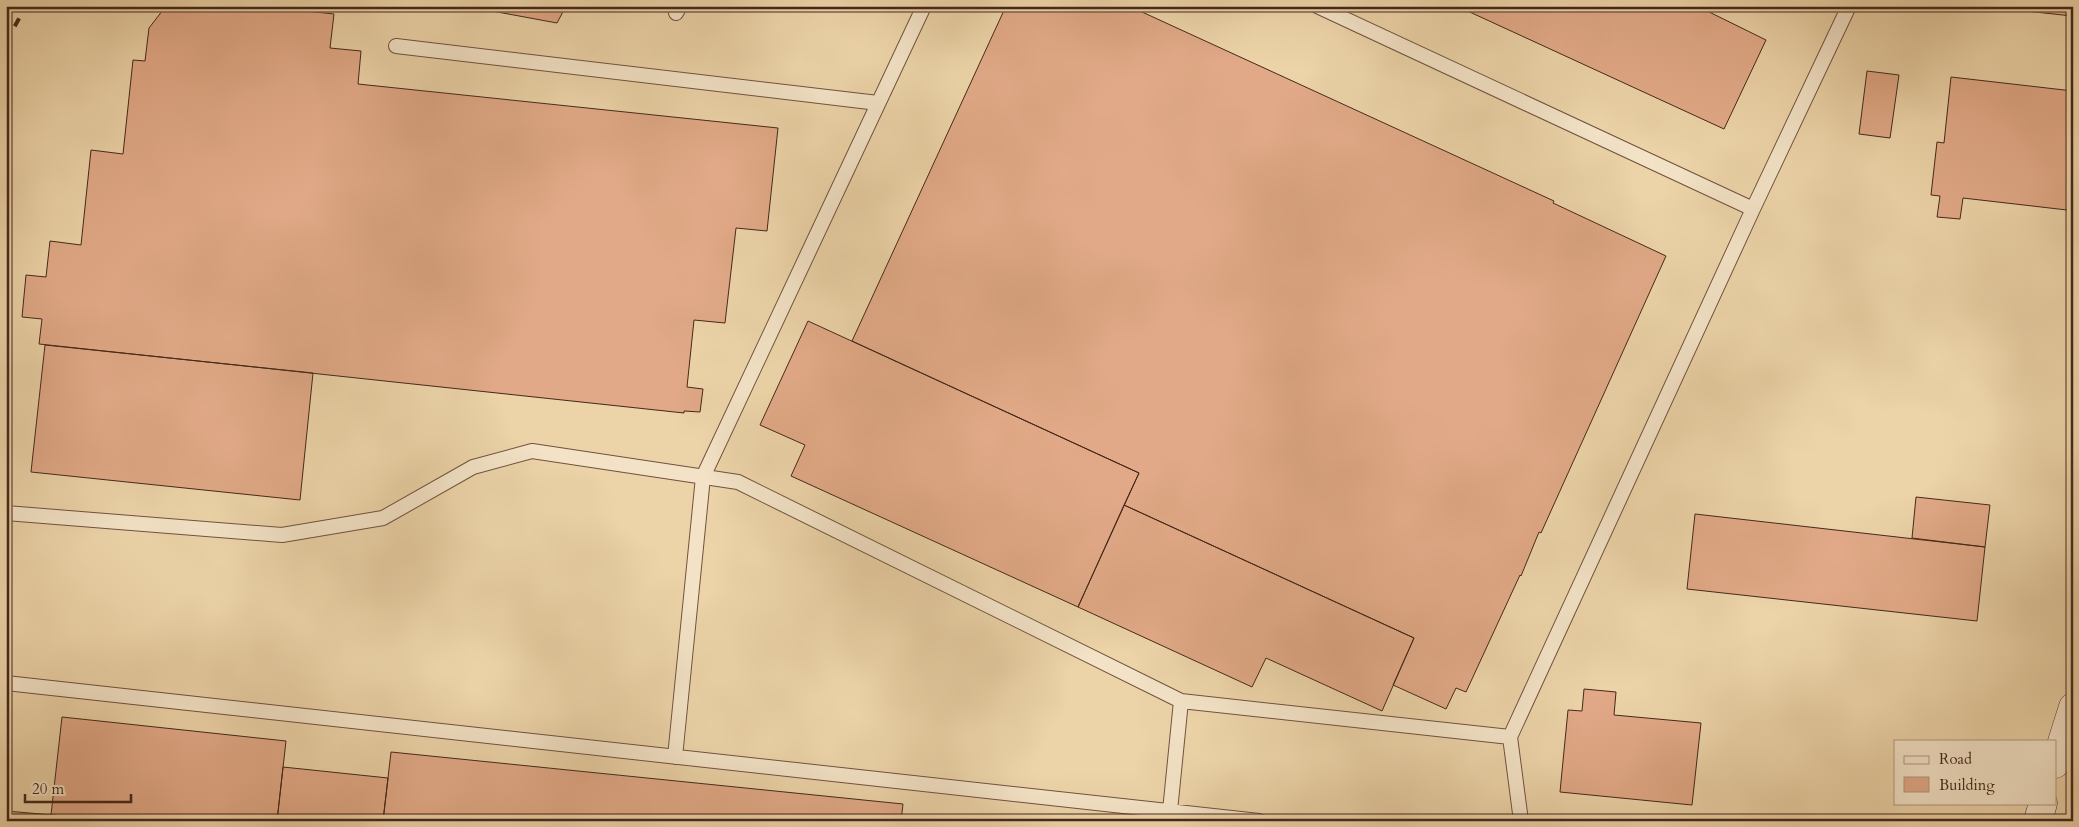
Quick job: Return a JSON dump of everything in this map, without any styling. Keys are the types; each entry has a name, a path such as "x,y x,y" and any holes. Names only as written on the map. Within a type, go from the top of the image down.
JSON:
{"main road":[{"path":"2056,761 2073,707"},
{"path":"2038,821 2043,804"}],"lane":[{"path":"675,757 703,477 924,6"},
{"path":"1317,6 1753,210"},
{"path":"1521,821 1510,737 1849,6"},
{"path":"396,46 878,103"},
{"path":"6,513 282,535 383,518 473,467 532,451 738,482 1181,701 1510,737"},
{"path":"6,683 1259,821"},
{"path":"1170,811 1181,701"}],"building":[{"path":"166,6 260,6 334,14 330,48 361,51 358,84 778,128 767,231 736,228 725,323 694,320 687,387 703,389 700,412 684,411 684,413 39,344 42,319 22,317 26,275 46,277 50,241 81,245 91,150 123,154 133,60 145,61 149,28"},
{"path":"465,6 566,6 557,23"},
{"path":"1006,6 1129,6 1554,201 1553,203 1666,256 1541,533 1539,532 1521,576 1466,692 1456,688 1446,709 1393,685 1414,638 1124,505 1139,473 852,341"},
{"path":"1462,6 1697,6 1766,40 1724,129 1461,8"},
{"path":"1979,6 2073,6 2073,22 2072,16"},
{"path":"1867,71 1899,75 1890,138 1859,134"},
{"path":"1951,77 2073,91 2073,205 2068,205 2067,210 1963,198 1960,219 1937,217 1940,196 1931,195 1937,142 1944,143"},
{"path":"808,321 1139,473 1078,607 791,476 805,445 760,425"},
{"path":"45,345 313,373 300,500 31,472"},
{"path":"1916,497 1990,505 1985,547 1912,538"},
{"path":"1124,505 1414,638 1382,711 1266,658 1252,687 1078,607"},
{"path":"1695,514 1985,547 1977,621 1687,589"},
{"path":"1584,689 1616,692 1614,715 1701,723 1692,805 1560,792 1568,710 1582,711"},
{"path":"62,717 286,741 277,821 107,821 51,815"},
{"path":"391,752 903,804 901,821 383,821"},
{"path":"283,767 388,778 383,821 277,821"},
{"path":"6,811 76,817 75,821 6,821"},
{"path":"76,817 107,821 75,821"}],"railway":[{"path":"6,42 26,6"}]}
